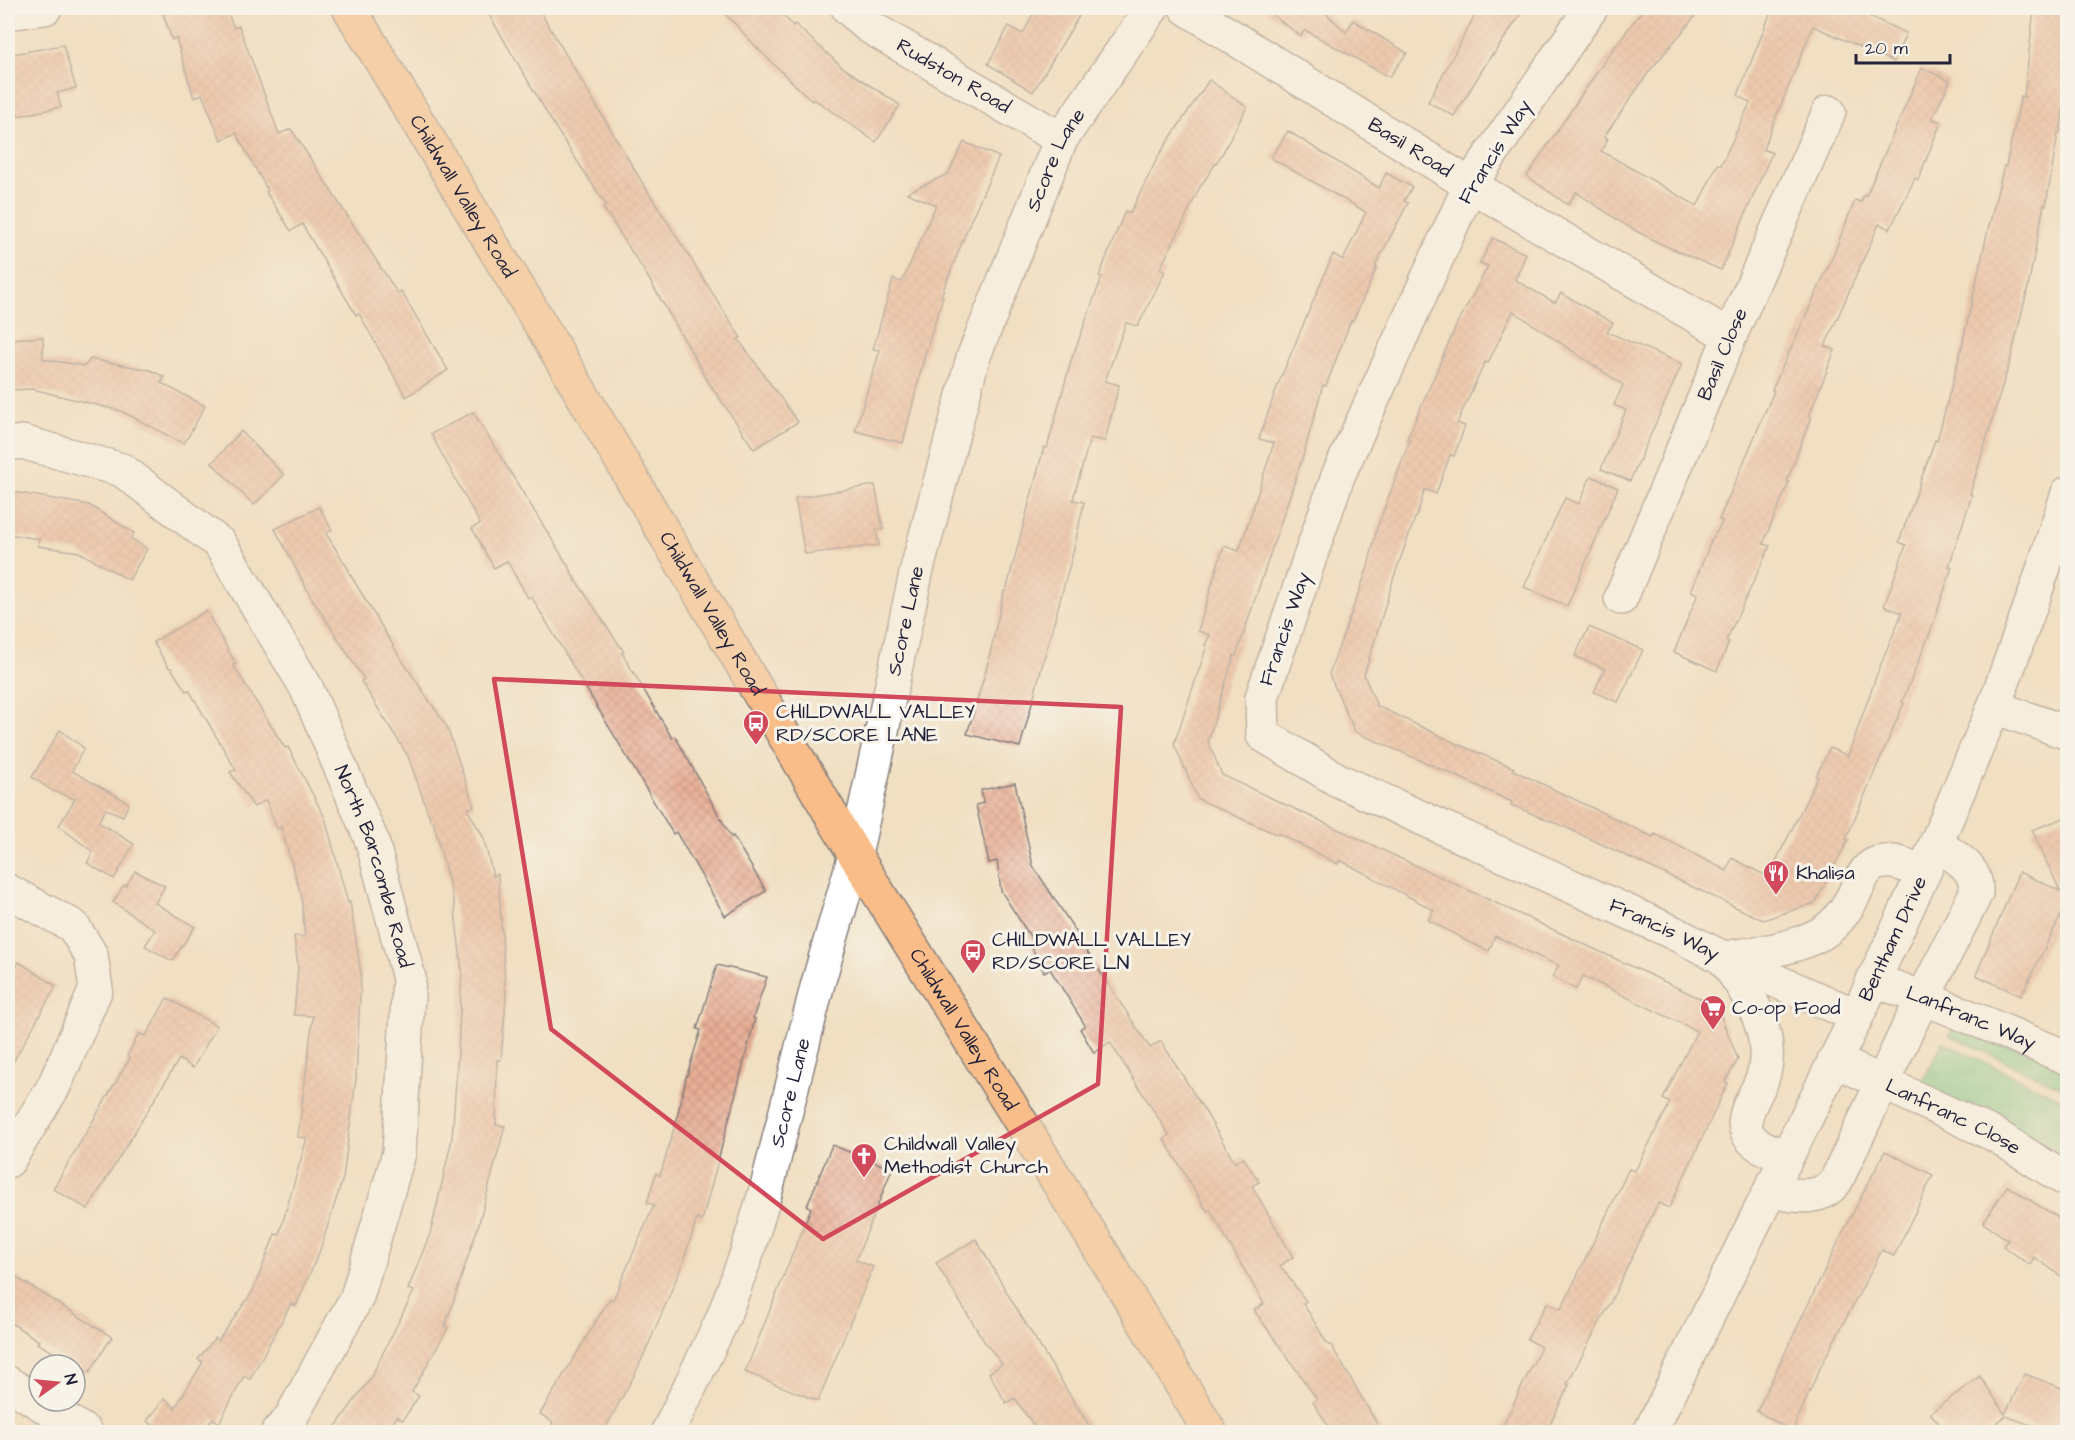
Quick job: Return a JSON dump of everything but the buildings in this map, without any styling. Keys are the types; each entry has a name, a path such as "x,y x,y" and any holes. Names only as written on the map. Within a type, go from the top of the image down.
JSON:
{"main road":[{"name":"Childwall Valley Road","path":"349,8 855,855 1114,1272 1210,1432"}],"street":[{"path":"8,13 45,8"},
{"name":"Rudston Road","path":"848,8 868,26 1062,139"},
{"name":"Score Lane","path":"668,1432 723,1318 747,1253 768,1183 817,987 855,855 917,569 973,358 1062,139 1152,8"},
{"name":"Basil Road","path":"1186,8 1470,185 1730,336"},
{"name":"Francis Way","path":"1591,8 1470,185 1338,476 1262,697 1263,735 1338,780 1652,923 1723,958 1857,1016"},
{"name":"Basil Close","path":"1621,598 1730,336 1829,112"},
{"name":"North Barcombe Road","path":"8,444 22,442 122,471 220,544 306,687 372,841 409,978 399,1153 357,1297 289,1420 278,1432"},
{"name":"Bentham Drive","path":"1650,1432 1857,1016 1930,858 1994,707 2067,496"},
{"path":"1994,707 2067,733"},
{"path":"1771,1191 1797,1196 1813,1196 1832,1187 1976,893 1977,883 1965,863 1930,858 1872,866 1864,872 1851,902 1838,920 1822,933 1802,942 1723,958 1755,1007 1764,1035 1765,1064 1762,1078 1746,1114 1745,1128 1752,1140 1786,1157"},
{"path":"8,891 73,926 91,955 96,989 54,1086 8,1161"},
{"name":"Lanfranc Way","path":"1873,980 1924,998 2067,1058"},
{"name":"Lanfranc Close","path":"1834,1060 1995,1135 2067,1181"},
{"path":"8,1383 85,1432"}],"highlighted area":[{"path":"494,679 1121,707 1098,1084 823,1239 551,1029"}],"green space":[{"path":"1955,1024 2067,1066 2067,1090 1949,1035"},
{"path":"1943,1042 2067,1102 2067,1169 1920,1087"}],"place":[{"name":"CHILDWALL VALLEY RD/SCORE LANE","path":"756,746"},
{"name":"Khalisa","path":"1776,896"},
{"name":"CHILDWALL VALLEY RD/SCORE LN","path":"973,975"},
{"name":"Co-op Food","path":"1713,1031"},
{"name":"Childwall Valley Methodist Church","path":"864,1179"}]}
